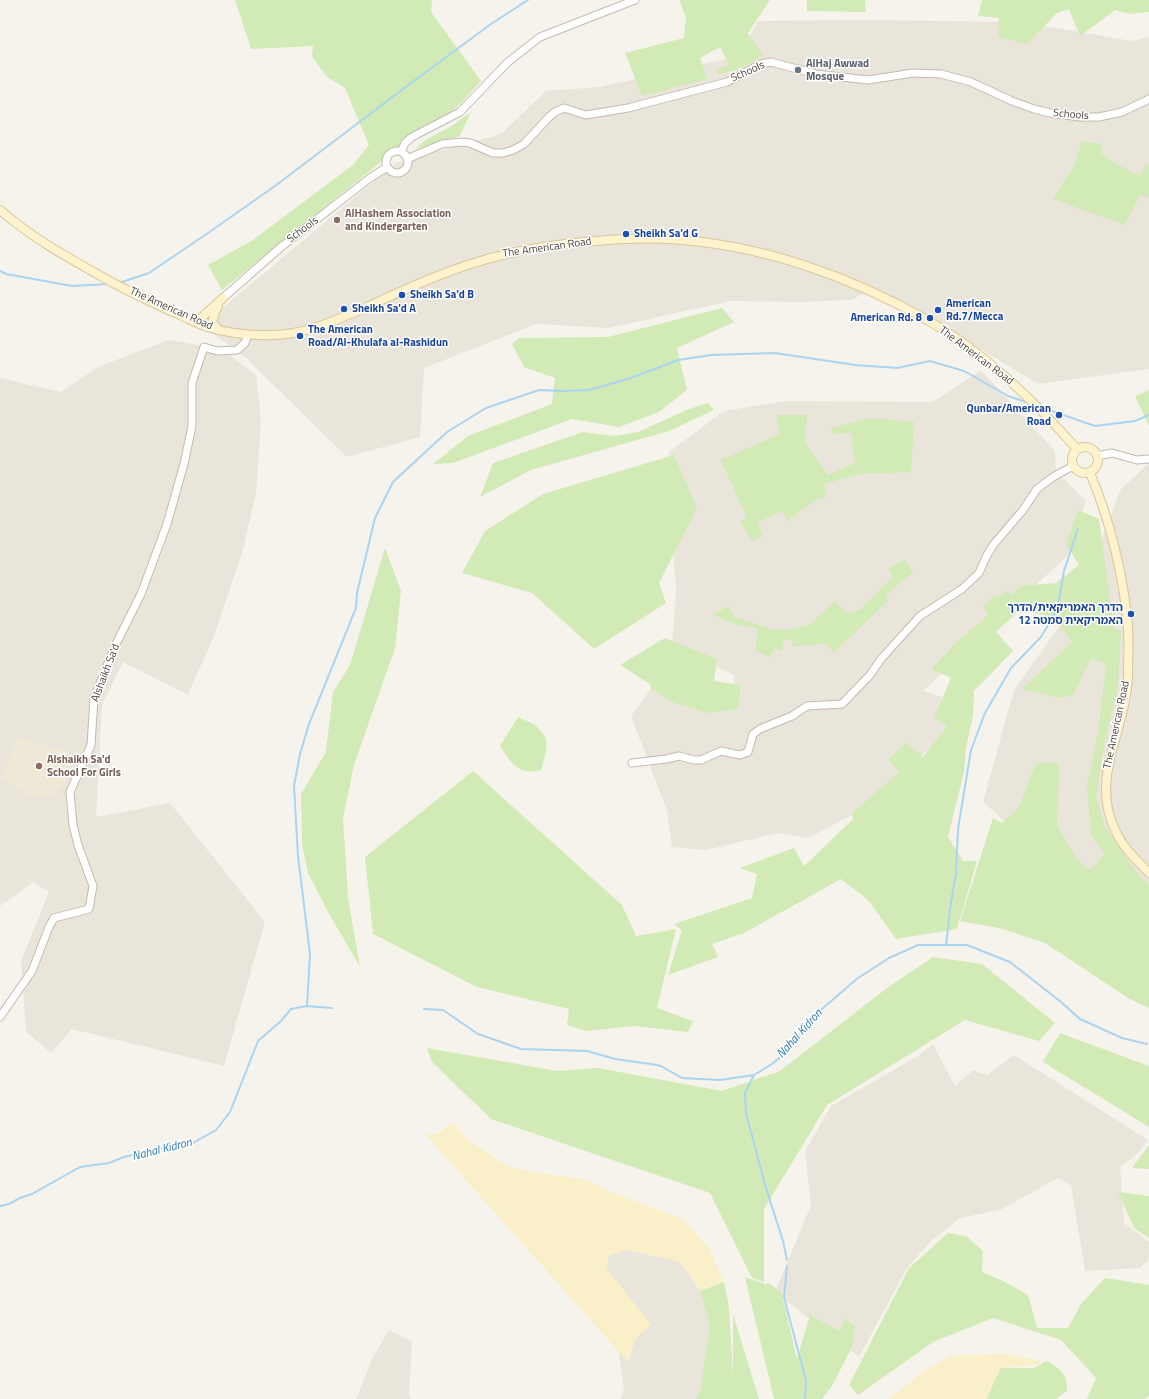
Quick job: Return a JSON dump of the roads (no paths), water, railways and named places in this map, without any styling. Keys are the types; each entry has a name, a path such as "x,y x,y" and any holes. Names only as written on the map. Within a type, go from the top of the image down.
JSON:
{"main road":[{"name":"The American Road","path":"0,210 13,222 71,260 148,301 205,326 248,334 274,335 322,326 434,277 511,252 566,243 622,239 670,239 738,248 790,260 872,292 930,322 994,367 1046,415 1077,449"},
{"path":"192,320 200,319 223,298"},
{"path":"220,330 212,323 215,312 223,298"},
{"path":"205,326 204,321 207,313"},
{"path":"1085,447 1089,448 1096,452 1097,456 1098,464 1090,473 1078,472 1073,466 1072,455 1077,449 1085,447"},
{"name":"The American Road","path":"1090,473 1108,518 1123,586 1128,629 1128,679 1121,718 1106,776 1106,803 1121,842 1149,874"}],"street":[{"path":"401,152 405,143 412,137 460,112 508,62 540,37 635,0"},
{"name":"Schools","path":"407,159 442,144 462,142 470,143 493,153 503,153 524,144 548,117 564,108 586,115 628,108 727,82 761,64 771,62 816,74 868,80 913,73 941,74 971,82 1012,101 1034,109 1080,117 1099,117 1122,112 1149,99"},
{"path":"395,151 405,154 407,159 407,166 402,171 393,172 387,167 386,160 389,155 395,151"},
{"name":"Schools","path":"223,298 281,247 370,178 387,167"},
{"name":"Alshaikh Sa'd","path":"0,1017 32,971 54,918 88,909 93,886 78,845 73,825 70,792 91,745 94,698 115,646 141,594 167,524 186,456 192,426 192,383 204,348 217,351 237,350 245,343 248,334"},
{"path":"1097,456 1112,453 1137,460 1149,459"},
{"path":"632,763 679,756 694,760 701,760 721,751 740,755 748,752 753,734 760,729 792,716 807,706 842,704 870,675 881,660 920,616 962,589 979,573 994,544 1024,510 1038,489 1053,477 1073,466"}],"waterway":[{"path":"119,283 149,273 208,233 275,186 491,24 528,0"},
{"path":"0,271 6,274 72,286 109,284"},
{"path":"307,1006 310,954 298,856 294,786 300,754 309,724 356,608 357,593 375,518 393,482 447,432 486,408 539,390 589,390 628,379 678,360 711,355 775,353 855,365 897,368 930,361 964,371 1008,396 1029,403"},
{"path":"1043,408 1095,426 1135,421 1149,415"},
{"path":"946,945 956,872 958,829 971,750 985,713 1011,668 1041,637 1057,610 1064,571 1078,529"},
{"name":"Nahal Kidron","path":"424,1009 443,1010 478,1034 521,1049 587,1051 615,1059 661,1066 682,1078 720,1080 754,1075 772,1064 784,1054 816,1014 858,978 889,958 918,945 967,945 1010,962 1080,1019 1122,1038 1147,1044"},
{"name":"Nahal Kidron","path":"0,1206 9,1204 32,1194 80,1167 109,1163 124,1157 153,1150 193,1143 216,1130 230,1112 258,1041 281,1021 291,1009 307,1006 332,1008"},
{"path":"754,1075 745,1093 746,1113 765,1185 783,1241 787,1260"},
{"path":"787,1266 784,1297 806,1381 805,1399"}],"place":[{"name":"AlHaj Awwad Mosque","path":"798,70"},
{"name":"AlHashem Association and Kindergarten","path":"337,220"},
{"name":"Sheikh Sa'd G","path":"626,234"},
{"name":"Sheikh Sa'd B","path":"402,295"},
{"name":"Sheikh Sa'd A","path":"344,309"},
{"name":"American Rd.7/Mecca","path":"938,310"},
{"name":"American Rd. 8","path":"930,318"},
{"name":"The American Road/Al-Khulafa al-Rashidun","path":"300,336"},
{"name":"Qunbar/American Road","path":"1059,415"},
{"name":"הדרך האמריקאית/הדרך האמריקאית סמטה 12","path":"1131,614"},
{"name":"Alshaikh Sa'd School For Girls","path":"39,766"}]}
